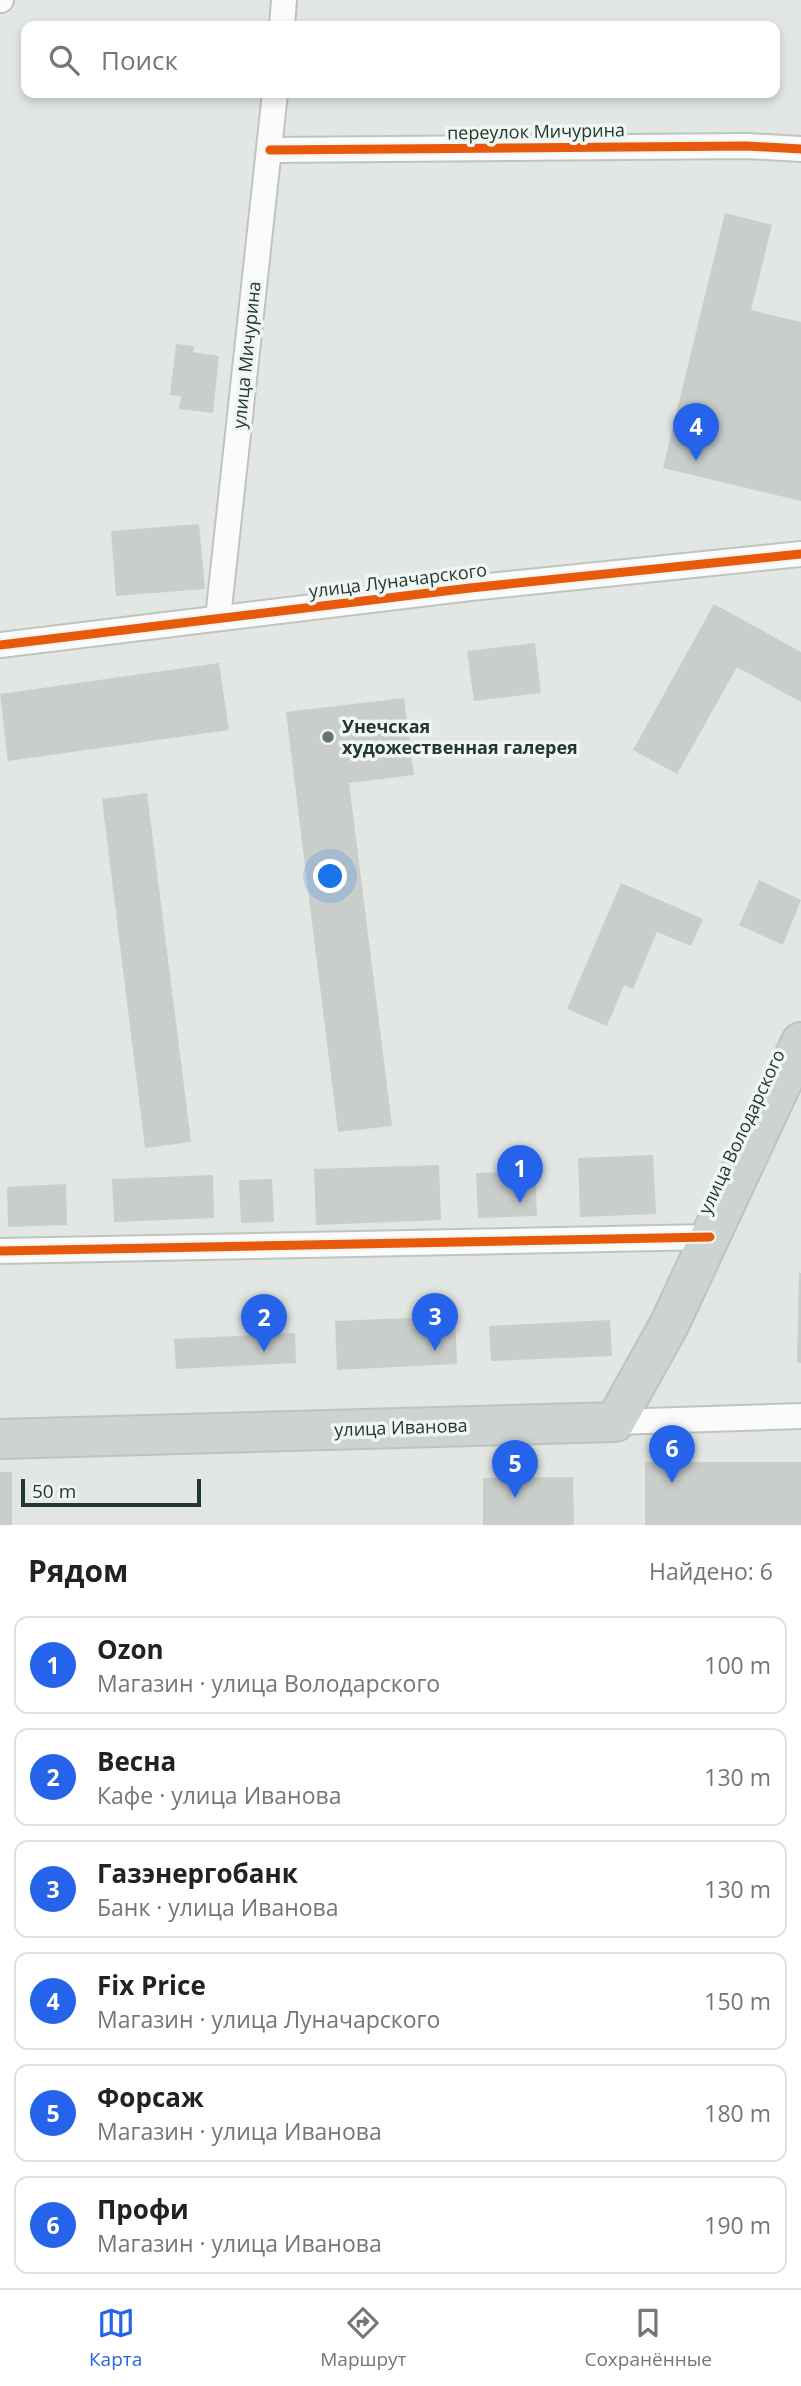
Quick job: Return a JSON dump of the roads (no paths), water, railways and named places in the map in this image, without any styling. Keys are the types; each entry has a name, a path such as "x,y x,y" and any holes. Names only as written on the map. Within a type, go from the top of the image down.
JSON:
{"main road":[{"name":"улица Володарского","path":"615,1422 669,1325 801,1042"},
{"name":"улица Иванова","path":"0,1440 615,1422"}],"street":[{"path":"282,21 284,0"},
{"name":"улица Мичурина","path":"218,618 275,98"},
{"name":"переулок Мичурина","path":"270,150 747,146 801,149"},
{"name":"улица Луначарского","path":"0,645 470,588 801,554"},
{"path":"0,1251 710,1237"},
{"name":"улица Иванова","path":"615,1422 801,1416"}],"place":[{"name":"Fix Price","path":"696,461"},
{"name":"Унечская художественная галерея","path":"328,737"},
{"name":"Ozon","path":"520,1203"},
{"name":"Газэнергобанк","path":"435,1351"},
{"name":"Весна","path":"264,1352"},
{"name":"Профи","path":"672,1483"},
{"name":"Форсаж","path":"515,1498"}]}
